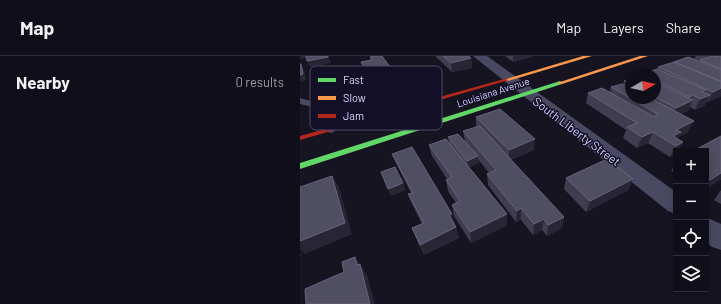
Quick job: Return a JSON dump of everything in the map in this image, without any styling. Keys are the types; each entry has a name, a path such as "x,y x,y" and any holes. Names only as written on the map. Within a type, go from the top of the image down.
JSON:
{"street":[{"name":"South Liberty Street","path":"479,56 673,203"},
{"name":"Louisiana Avenue","path":"442,97 590,56"},
{"path":"611,56 625,62"},
{"name":"Louisiana Avenue","path":"442,121 645,56"},
{"name":"Louisiana Avenue","path":"300,138 330,130"},
{"name":"Louisiana Avenue","path":"300,166 412,130"},
{"path":"709,229 721,238"}],"lane":[{"path":"300,101 310,103"}],"building":[{"path":"306,56 328,56 328,57 307,61"},
{"path":"382,56 389,66 363,66 361,62 372,60 370,57"},
{"path":"443,56 468,56 471,58 451,63"},
{"path":"713,56 721,56 721,69 700,60"},
{"path":"688,57 721,70 721,81 674,62"},
{"path":"674,62 721,82 721,88 713,92 658,67"},
{"path":"300,64 303,74 300,75"},
{"path":"661,71 706,90 702,92 710,95 700,99 693,95 690,97 661,83"},
{"path":"622,84 625,85 625,95 611,87"},
{"path":"661,85 693,100 676,108 661,100"},
{"path":"602,88 625,101 625,104 631,104 654,117 658,114 641,104 661,104 694,121 676,130 681,132 673,136 683,142 676,146 653,132 642,137 627,127 637,123 588,93"},
{"path":"500,109 535,139 509,150 476,117"},
{"path":"480,126 564,217 548,225 544,219 534,224 521,208 517,211 487,174 496,170 463,131"},
{"path":"458,134 478,156 467,161 448,137"},
{"path":"721,136 721,173 710,180 709,148 699,148"},
{"path":"446,139 507,214 470,232 452,205 460,201 446,180 452,177 429,145"},
{"path":"412,147 452,214 449,215 456,227 420,245 412,228 424,223 408,194 413,193 392,154"},
{"path":"607,159 633,179 590,201 566,178"},
{"path":"395,167 403,183 388,189 381,172"},
{"path":"332,176 345,223 300,241 300,187"},
{"path":"355,257 357,265 360,264 370,304 306,304 305,289 344,272 342,262"}],"traffic: fast":[{"path":"442,121 560,83"},
{"path":"300,166 413,130"}],"traffic: slow":[{"path":"506,80 589,56"},
{"path":"560,83 645,56"}],"traffic: jam":[{"path":"442,98 506,80"},
{"path":"300,138 328,130"}]}
